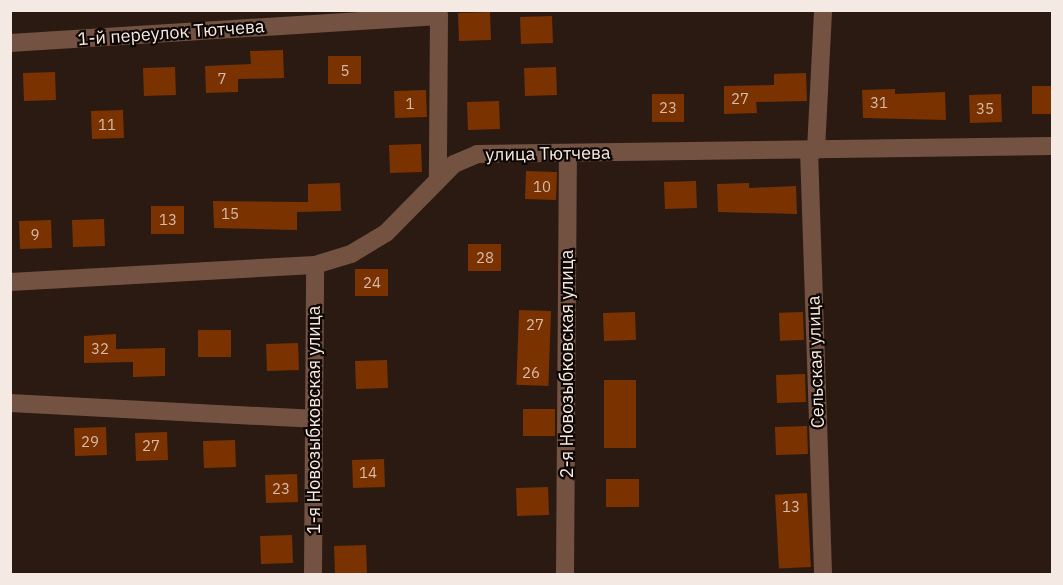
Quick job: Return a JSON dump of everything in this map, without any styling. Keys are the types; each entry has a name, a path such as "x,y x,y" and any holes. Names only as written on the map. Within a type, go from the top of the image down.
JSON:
{"street":[{"name":"Сельская улица","path":"823,10 813,150 823,574"},
{"name":"1-й переулок Тютчева","path":"10,43 439,16 438,178"},
{"name":"улица Тютчева","path":"10,282 315,265 351,254 386,233 438,178 477,154 1053,146"},
{"name":"2-я Новозыбковская улица","path":"565,574 568,154"},
{"name":"1-я Новозыбковская улица","path":"313,574 315,265"},
{"path":"10,403 313,419"}],"building":[{"path":"490,12 491,40 459,41 458,13"},
{"path":"552,16 553,43 521,44 520,17"},
{"path":"283,50 284,78 238,79 238,92 206,93 205,66 251,64 250,51"},
{"path":"328,56 361,56 361,84 328,84"},
{"path":"175,67 176,95 144,96 143,68"},
{"path":"556,67 557,95 525,96 524,68"},
{"path":"55,72 56,100 24,101 23,73"},
{"path":"806,73 807,101 756,102 757,113 724,114 724,86 774,85 774,74"},
{"path":"1032,86 1052,86 1052,114 1032,114"},
{"path":"895,89 895,94 945,92 946,120 863,118 862,90"},
{"path":"426,90 427,117 395,118 394,91"},
{"path":"652,94 684,94 684,122 652,122"},
{"path":"1001,94 1002,122 970,123 969,95"},
{"path":"499,101 500,129 468,130 467,102"},
{"path":"123,110 124,138 92,139 91,111"},
{"path":"421,144 422,172 390,173 389,145"},
{"path":"526,171 557,172 556,200 525,199"},
{"path":"696,181 697,208 665,209 664,182"},
{"path":"340,183 341,211 297,212 297,230 214,228 213,201 308,202 308,184"},
{"path":"749,183 749,188 796,186 797,214 718,212 717,184"},
{"path":"151,206 184,206 184,234 151,234"},
{"path":"104,219 105,246 73,247 72,220"},
{"path":"51,220 52,248 20,249 19,221"},
{"path":"468,244 501,244 501,271 468,271"},
{"path":"355,269 388,269 388,296 355,296"},
{"path":"519,310 551,311 548,386 516,385"},
{"path":"635,312 636,340 604,341 603,313"},
{"path":"803,312 804,340 780,341 779,313"},
{"path":"198,330 231,330 231,357 198,357"},
{"path":"116,334 116,349 165,348 165,376 133,377 133,362 84,363 84,336"},
{"path":"298,343 299,370 267,371 266,344"},
{"path":"387,360 388,388 356,389 355,361"},
{"path":"805,374 806,402 777,403 776,375"},
{"path":"604,380 636,380 636,448 604,448"},
{"path":"523,409 555,409 555,436 523,436"},
{"path":"807,426 808,454 776,455 775,427"},
{"path":"106,427 107,455 75,456 74,428"},
{"path":"167,432 168,460 136,461 135,433"},
{"path":"235,440 236,467 204,468 203,441"},
{"path":"384,459 385,487 353,488 352,460"},
{"path":"297,474 298,502 266,503 265,475"},
{"path":"606,479 639,479 639,507 606,507"},
{"path":"548,487 549,515 517,516 516,488"},
{"path":"807,493 811,567 779,569 775,495"},
{"path":"292,535 293,563 261,564 260,536"},
{"path":"366,545 367,573 335,574 334,546"}]}
